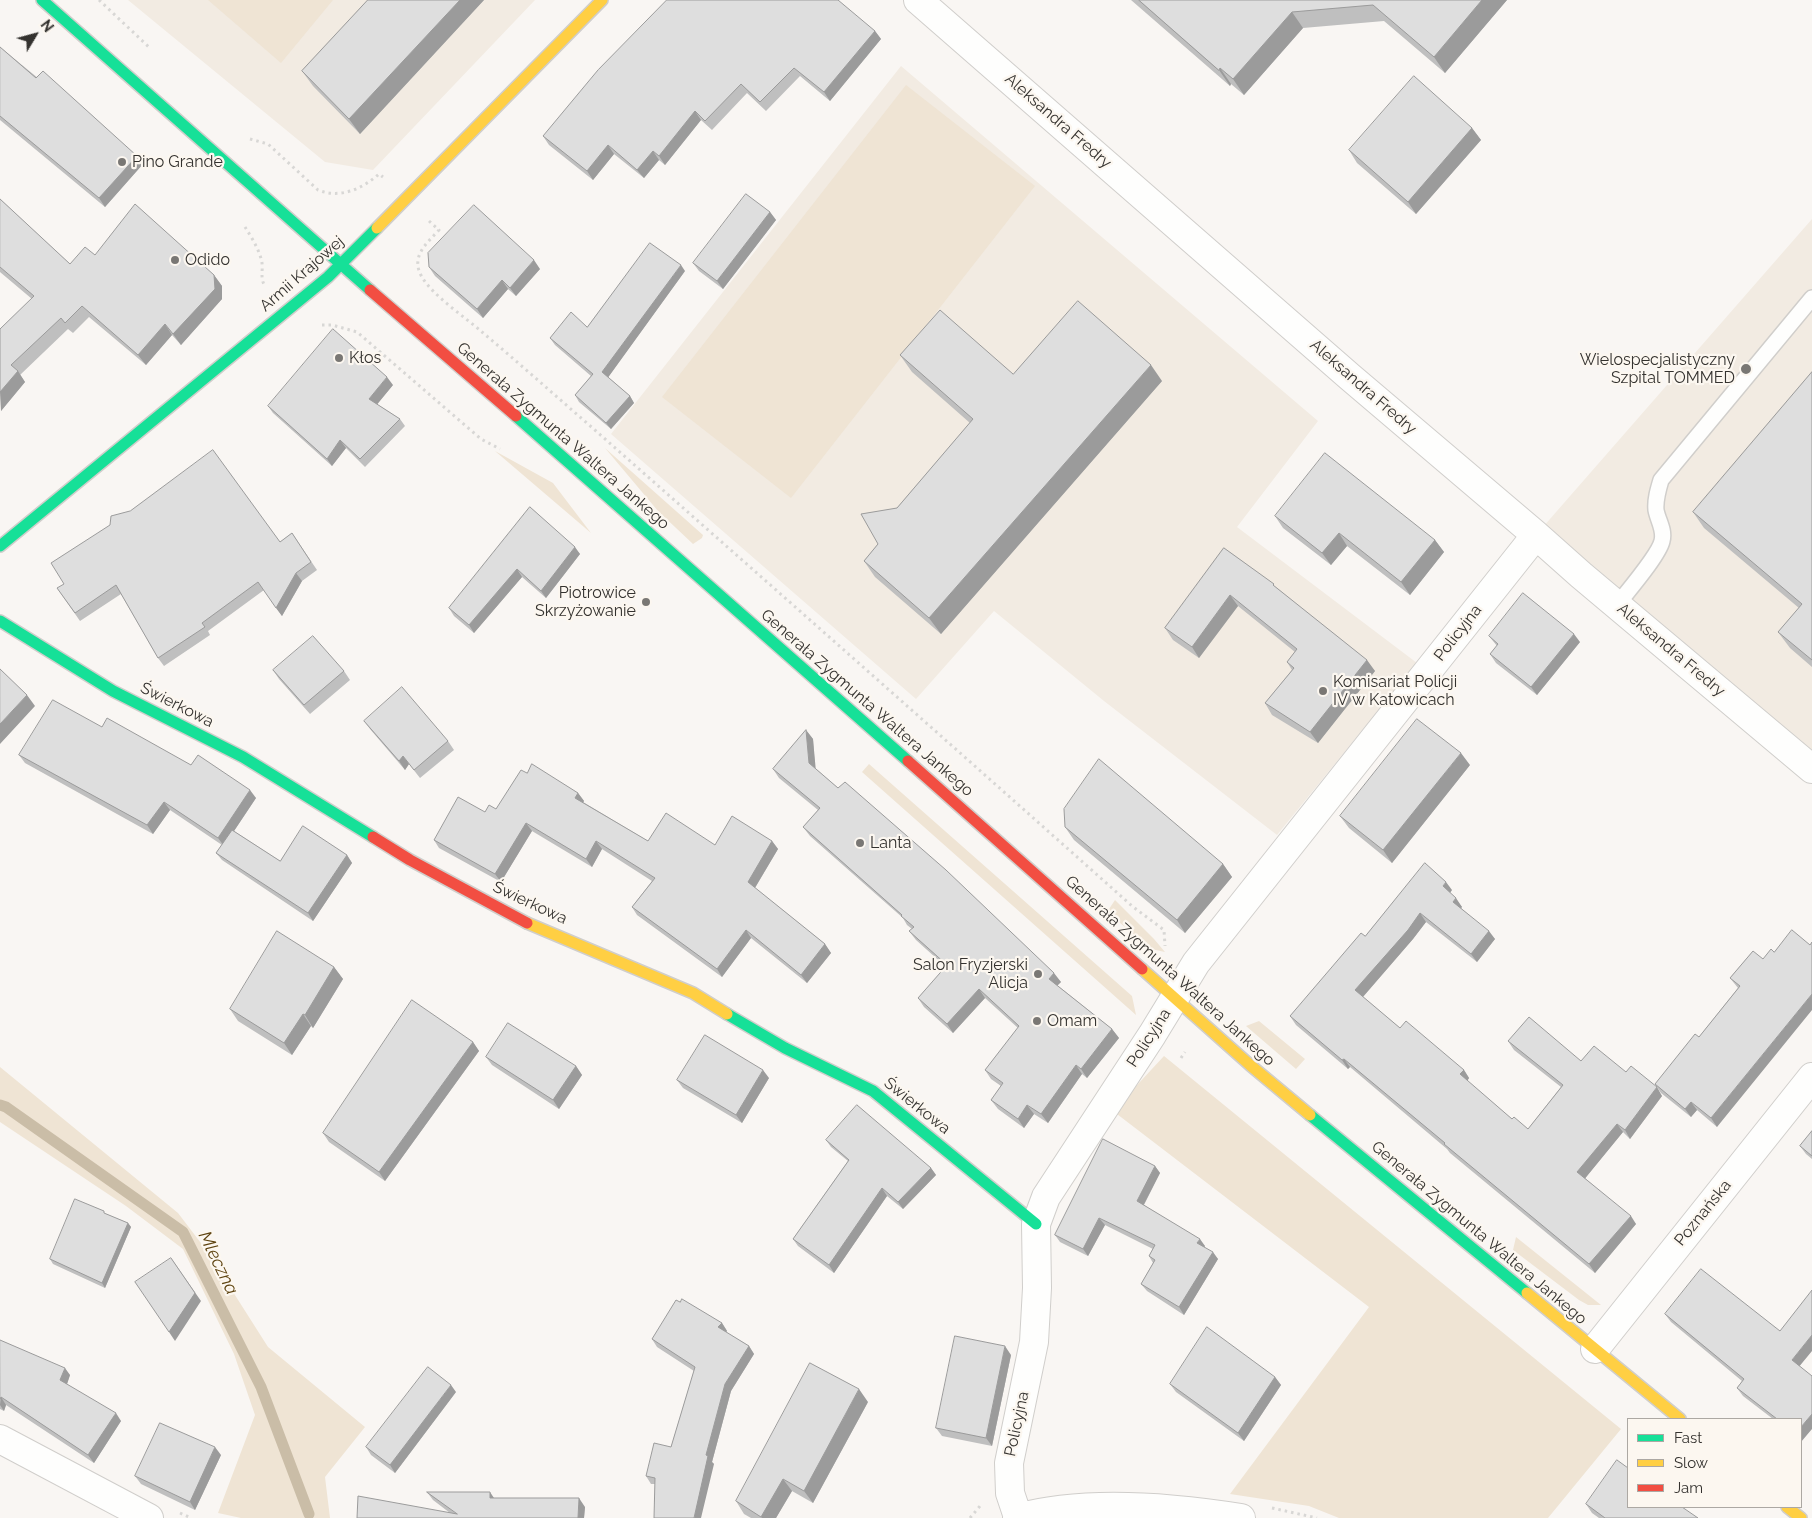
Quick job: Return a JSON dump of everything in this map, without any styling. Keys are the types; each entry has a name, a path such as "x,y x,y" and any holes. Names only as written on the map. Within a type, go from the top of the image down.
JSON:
{"street":[{"name":"Generała Zygmunta Waltera Jankego","path":"42,0 340,265 500,402 811,675 1262,1075 1679,1418"},
{"name":"Armii Krajowej","path":"0,546 340,265 602,0"},
{"name":"Aleksandra Fredry","path":"918,0 1147,198 1350,378 1812,769"},
{"name":"Policyjna","path":"1017,1518 1010,1493 1009,1463 1034,1342 1037,1288 1036,1224 1046,1197 1196,963 1536,534"},
{"name":"Świerkowa","path":"0,621 113,691 244,757 418,864 526,922 693,993 785,1048 873,1091 1036,1224"},
{"name":"Poznańska","path":"1595,1349 1812,1077"},
{"path":"3,1447 150,1518"},
{"path":"1017,1518 1070,1509 1126,1507 1170,1508 1241,1518"},
{"path":"1788,1508 1800,1518"}],"lane":[{"path":"1617,605 1656,554 1662,541 1662,527 1656,511 1656,496 1660,480 1812,298"}],"path":[{"path":"244,137 268,144 318,190 332,194 341,194 366,185 379,174 384,179"},
{"path":"428,219 439,230 422,248 418,256 418,264 421,276 436,294 590,426 876,677 1132,906 1164,930 1165,950"},
{"path":"244,226 256,245 262,263 263,284 270,292"},
{"path":"317,325 332,325 356,332 481,439"}],"shaded area":[{"path":"128,0 535,0 373,170 325,162"},
{"path":"208,0 333,0 281,63"},
{"path":"901,66 1318,421 1237,527 1417,663 1277,835 1104,701 994,611 916,699 611,434"},
{"path":"906,85 1035,186 791,498 662,397"},
{"name":"Wielospecjalistyczny Szpital TOMMED","path":"1812,219 1812,769 1536,535"},
{"path":"605,448 703,535 702,538 693,544 658,511"},
{"path":"495,451 553,483 591,533"},
{"path":"869,764 1132,996 1136,1015 862,772"},
{"path":"1115,900 1165,952 1151,949 1107,912"},
{"path":"1259,1021 1305,1059 1296,1069 1246,1026"},
{"path":"1164,1056 1621,1429 1548,1518 1339,1518 1309,1506 1230,1494 1369,1307 1113,1111"},
{"path":"0,1067 178,1213 207,1251 268,1347 365,1427 325,1477 330,1518 241,1518 218,1513 255,1415 234,1354 183,1249 126,1206 0,1122"},
{"path":"1516,1237 1601,1305 1588,1305 1579,1300 1513,1250"}],"building":[{"path":"368,0 460,0 349,119 302,71"},
{"path":"667,0 838,0 875,31 824,92 794,68 760,102 741,84 705,121 695,111 659,156 653,151 637,170 608,145 587,171 543,136 598,70"},
{"path":"1139,0 1482,0 1434,57 1373,5 1292,12 1233,79 1220,68 1219,70"},
{"path":"0,47 36,78 43,71 137,156 99,198 0,116"},
{"path":"1414,76 1472,128 1408,202 1349,150"},
{"path":"746,194 770,212 717,281 693,263"},
{"path":"0,199 70,264 85,247 95,255 135,204 214,275 215,289 173,334 165,324 138,355 82,306 65,323 61,318 11,365 18,371 0,392 0,329 34,296 0,267"},
{"path":"474,205 534,260 510,288 502,280 477,309 429,267 428,253"},
{"path":"650,243 681,265 602,372 630,396 606,423 575,395 593,374 550,338 571,312 587,327"},
{"path":"1078,301 1151,365 929,618 864,561 878,544 861,514 897,508 973,419 900,355 940,310 1013,374"},
{"path":"333,329 387,377 369,399 400,419 360,459 340,440 327,459 268,406"},
{"path":"1812,372 1812,660 1778,632 1802,604 1693,512"},
{"path":"213,450 280,542 292,533 311,562 296,573 276,608 258,582 202,623 205,627 158,658 116,585 75,613 57,588 64,584 51,563 110,525 111,516 130,511"},
{"path":"1325,453 1435,540 1401,582 1339,533 1322,553 1275,516"},
{"path":"530,507 575,547 541,591 517,569 469,625 449,608"},
{"path":"1224,548 1274,584 1367,660 1310,732 1265,703 1294,668 1287,662 1297,649 1230,595 1192,647 1165,628"},
{"path":"1523,593 1574,634 1531,687 1490,654 1498,644 1489,636"},
{"path":"313,636 344,671 304,705 273,670"},
{"path":"0,669 27,695 0,724"},
{"path":"402,687 448,741 414,770 403,756 399,761 364,721"},
{"path":"53,700 102,727 107,718 191,765 198,755 250,790 218,838 164,802 147,825 19,755"},
{"path":"1417,719 1461,753 1383,850 1340,816"},
{"path":"806,730 809,763 838,788 845,782 946,870 1054,973 1049,979 1112,1029 1081,1069 1076,1065 1041,1114 1027,1105 1018,1119 991,1100 1003,1083 985,1070 1019,1026 979,989 947,1024 918,998 947,965 909,931 914,927 902,915 803,827 820,808 773,769"},
{"path":"1099,759 1223,864 1177,920 1065,827 1064,809"},
{"path":"532,764 578,793 575,798 648,841 666,813 715,845 732,816 772,841 748,882 825,944 801,975 746,930 717,969 632,907 655,878 596,841 586,859 526,823 495,874 434,840 458,797 485,812 489,805 496,809 521,770 527,773"},
{"path":"303,826 347,855 308,913 216,853 232,830 280,861"},
{"path":"1425,863 1446,882 1443,886 1456,898 1453,902 1489,931 1471,954 1420,913 1408,930 1355,990 1400,1028 1406,1021 1464,1070 1460,1074 1512,1119 1514,1117 1528,1129 1563,1085 1508,1041 1529,1017 1581,1061 1594,1046 1626,1072 1631,1066 1657,1087 1625,1130 1617,1124 1577,1172 1631,1216 1589,1264 1290,1016 1361,933 1365,936"},
{"path":"1792,930 1810,945 1812,942 1812,994 1711,1118 1691,1102 1685,1109 1655,1084 1695,1034 1699,1037 1740,986 1730,978 1753,951 1763,959 1771,949 1774,952"},
{"path":"277,931 334,967 305,1015 303,1014 284,1043 230,1009"},
{"path":"412,1000 473,1042 379,1172 323,1133"},
{"path":"508,1023 576,1066 553,1100 486,1057"},
{"path":"705,1035 763,1070 736,1115 677,1080"},
{"path":"857,1105 931,1168 898,1202 882,1188 829,1265 793,1239 849,1160 826,1140"},
{"path":"1812,1131 1812,1156 1800,1146"},
{"path":"1103,1139 1155,1166 1137,1201 1200,1239 1197,1243 1213,1252 1179,1307 1141,1284 1155,1260 1149,1256 1155,1245 1099,1218 1083,1249 1055,1235"},
{"path":"75,1199 128,1223 102,1283 50,1259"},
{"path":"171,1258 195,1293 169,1332 135,1282"},
{"path":"1701,1269 1780,1331 1812,1290 1812,1335 1792,1360 1812,1376 1812,1414 1802,1426 1802,1418 1776,1418 1737,1388 1744,1379 1665,1314"},
{"path":"682,1299 722,1323 718,1327 749,1346 725,1384 706,1455 708,1456 694,1518 654,1518 655,1478 646,1476 654,1443 671,1447 695,1367 652,1339 676,1300 680,1302"},
{"path":"1207,1327 1275,1377 1238,1433 1170,1384"},
{"path":"955,1336 1005,1346 986,1438 936,1428"},
{"path":"0,1340 65,1368 60,1380 116,1413 88,1455 1,1397 0,1399"},
{"path":"810,1363 859,1389 804,1491 783,1479 761,1517 736,1501"},
{"path":"428,1367 451,1385 390,1465 366,1447"},
{"path":"160,1423 215,1447 190,1502 135,1476"},
{"path":"1617,1460 1627,1467 1627,1508 1683,1508 1698,1518 1605,1518 1586,1504"},
{"path":"427,1492 490,1492 490,1498 579,1498 578,1518 357,1518 358,1496 457,1514"}],"waterway":[{"name":"Mleczna","path":"0,1105 6,1107 183,1232 261,1387 309,1514"}],"traffic: fast":[{"path":"42,0 370,290"},
{"path":"0,546 328,277 377,228"},
{"path":"516,416 908,761"},
{"path":"0,621 113,691 243,757 373,837"},
{"path":"727,1014 785,1048 873,1091 1036,1224"},
{"path":"1310,1115 1527,1293"}],"traffic: slow":[{"path":"377,228 602,0"},
{"path":"527,923 693,993 727,1014"},
{"path":"1142,969 1250,1065 1310,1115"},
{"path":"1527,1293 1679,1418"},
{"path":"1788,1508 1801,1518"}],"traffic: jam":[{"path":"370,290 516,416"},
{"path":"908,761 1142,969"},
{"path":"373,837 410,860 527,923"}],"place":[{"name":"Pino Grande","path":"122,162"},
{"name":"Odido","path":"175,260"},
{"name":"Kłos","path":"339,358"},
{"name":"Wielospecjalistyczny Szpital TOMMED","path":"1746,369"},
{"name":"Piotrowice Skrzyżowanie","path":"646,602"},
{"name":"Komisariat Policji IV w Katowicach","path":"1323,691"},
{"name":"Lanta","path":"860,843"},
{"name":"Salon Fryzjerski Alicja","path":"1038,974"},
{"name":"Omam","path":"1037,1021"}]}
